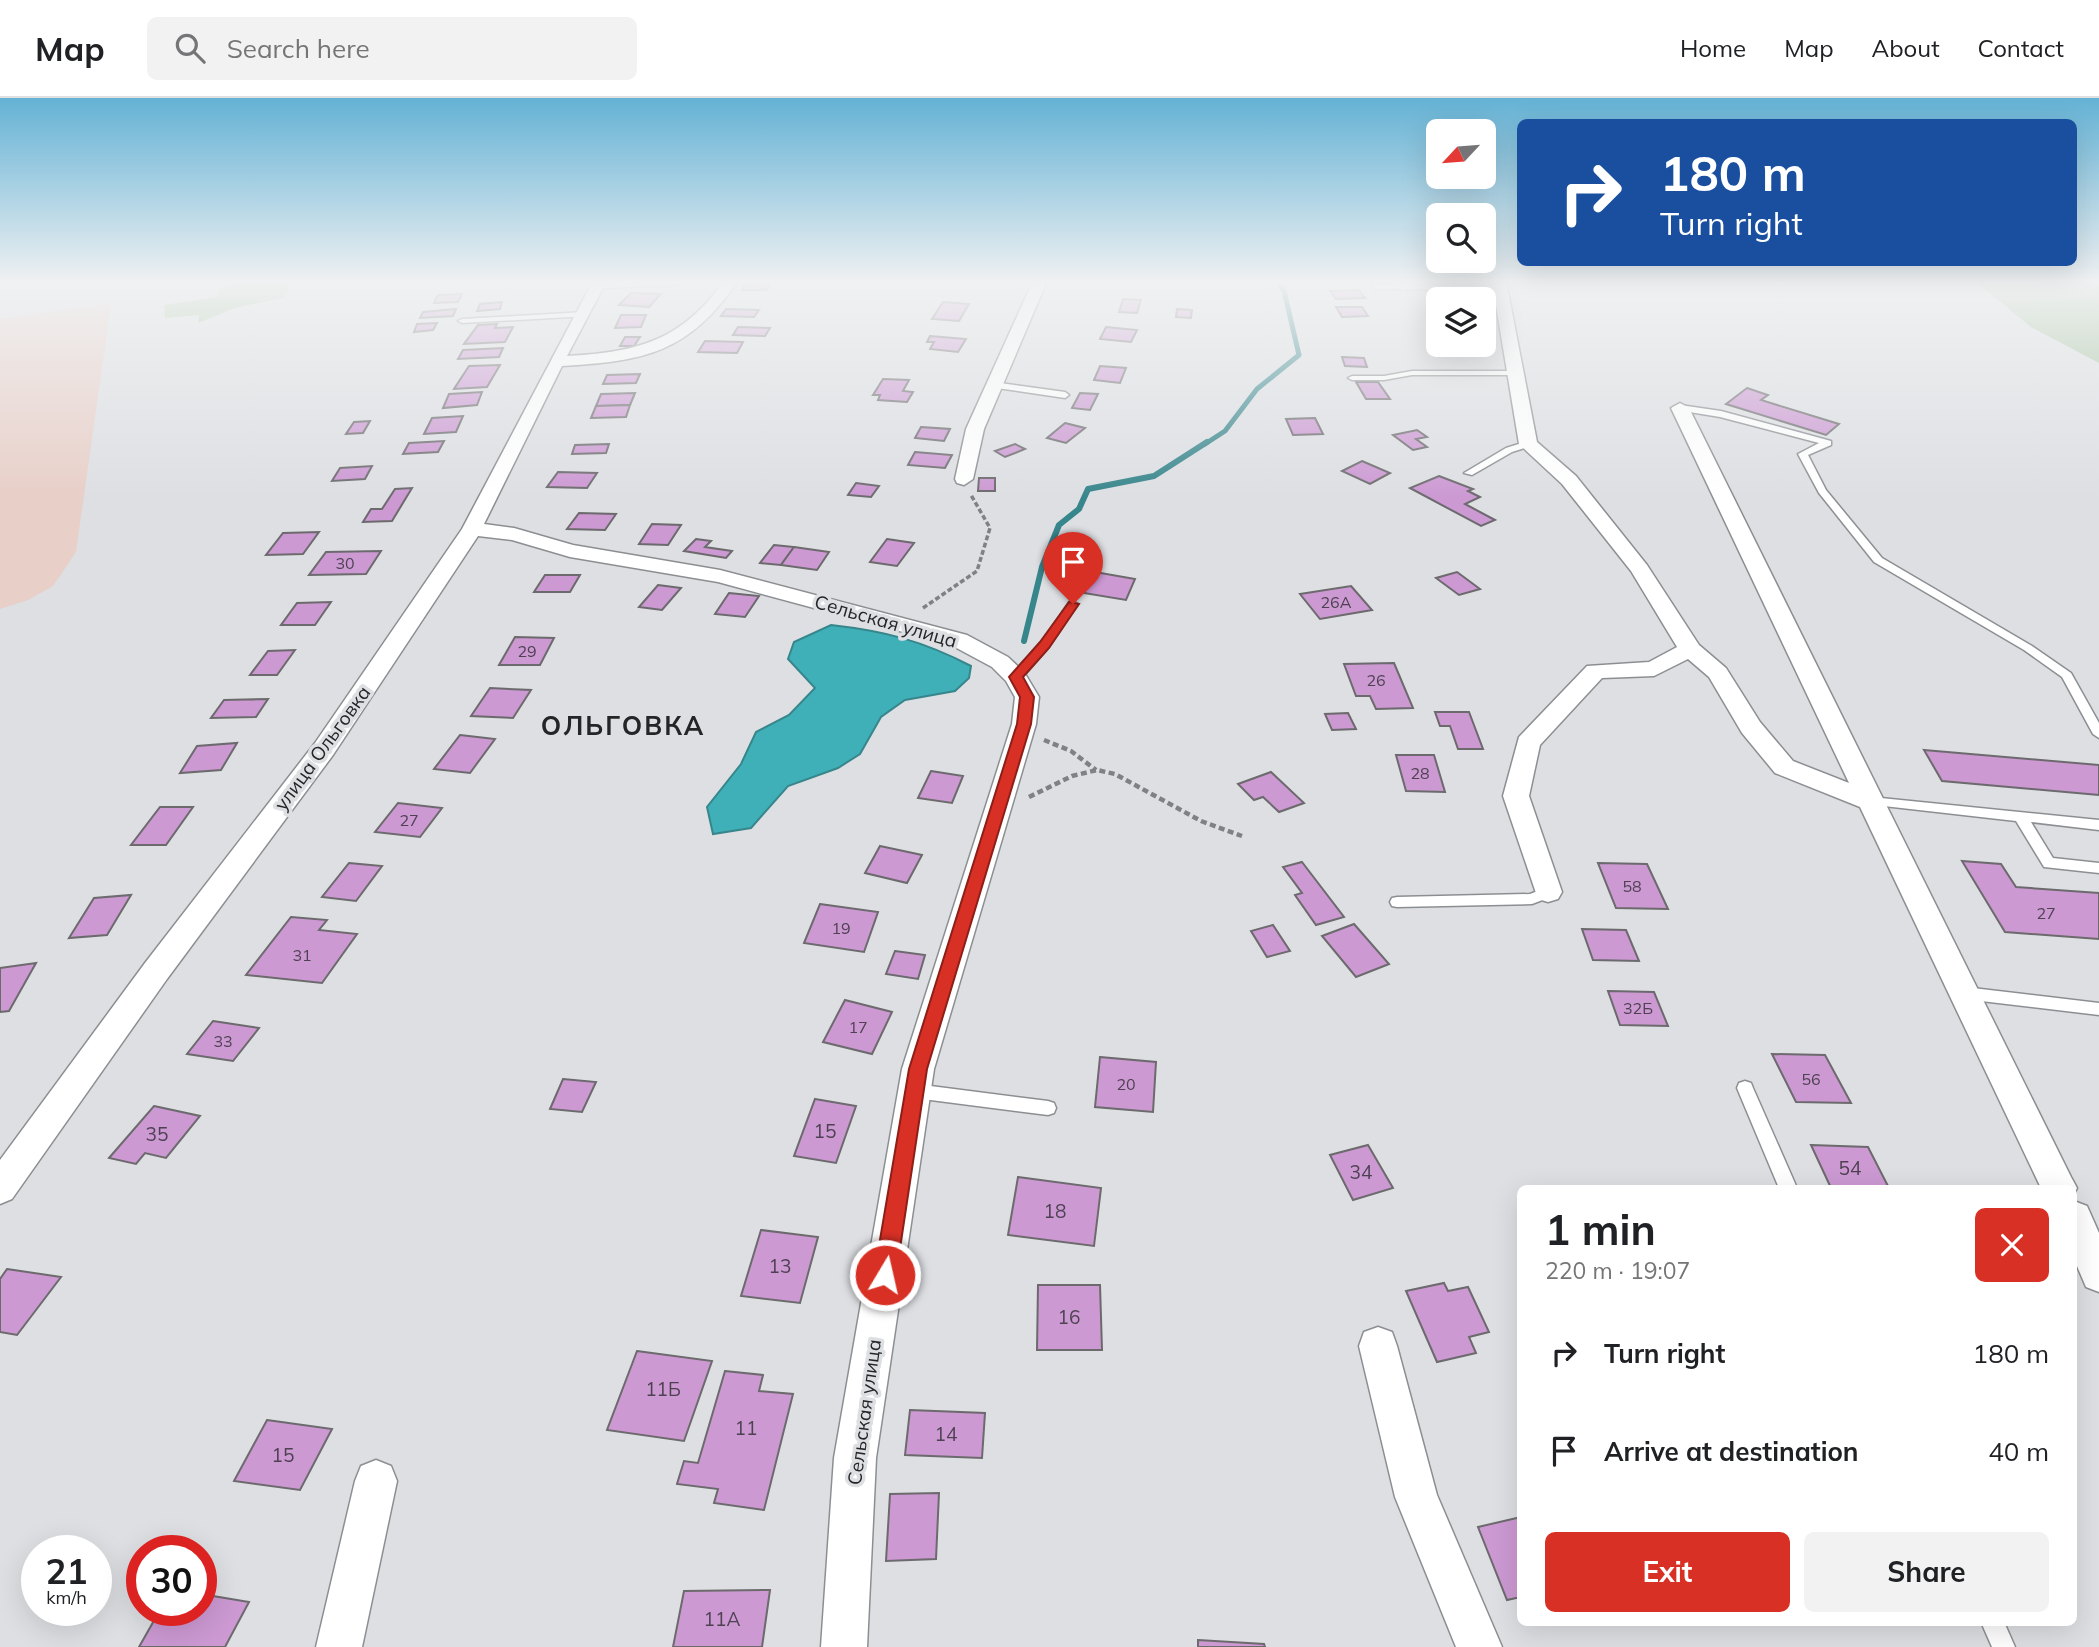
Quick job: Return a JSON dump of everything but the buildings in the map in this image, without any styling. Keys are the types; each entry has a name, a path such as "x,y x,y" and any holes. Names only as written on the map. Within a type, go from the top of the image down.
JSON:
{"street":[{"name":"улица Ольговка","path":"0,1188 156,971 324,749 472,529 561,353"},
{"path":"556,361 616,359 643,353"},
{"path":"964,479 975,429 1007,353"},
{"path":"1512,353 1528,444 1569,480 1640,569 1690,649 1718,673 1751,727 1784,768 1871,801"},
{"path":"1680,408 2058,1185"},
{"name":"Сельская улица","path":"472,529 514,534 570,551 720,576 960,640 1000,662 1016,677 1027,697 1024,724 918,1069 855,1458 844,1647"},
{"path":"1548,891 1516,796 1528,743 1595,671 1654,670 1690,649"},
{"path":"2077,1225 2099,1274"},
{"path":"1377,1346 1416,1497 1479,1647"},
{"path":"340,1647 376,1481"}],"lane":[{"path":"1352,377 1384,378 1412,373 1516,373"},
{"path":"993,385 1065,395"},
{"path":"1680,408 1721,414 1828,443 1803,454 1822,491 1878,560 2028,648 2067,674 2099,734"},
{"path":"1469,473 1508,450 1528,444"},
{"path":"1016,677 1045,645 1073,604"},
{"path":"1871,801 2099,825"},
{"path":"2021,818 2049,863 2099,868"},
{"path":"1398,902 1532,900 1548,891"},
{"path":"1964,993 2099,1009"},
{"path":"1745,1088 1787,1185"},
{"path":"915,1091 1048,1108"},
{"path":"1994,1626 2004,1647"}],"path":[{"path":"914,615 977,571 990,528 980,506 965,487 964,479"},
{"path":"1038,738 1071,751 1097,770 1115,774 1201,821 1242,836"},
{"path":"1017,802 1073,776 1097,770"}],"shaded area":[{"path":"0,353 104,353 76,552 53,586 28,600 0,609"}],"green space":[{"path":"2081,353 2099,353 2099,363"}],"water":[{"path":"831,625 886,634 936,650 971,666 969,678 955,691 905,700 881,717 860,754 838,768 788,786 751,828 713,834 707,807 741,764 756,732 789,715 815,688 788,659 794,642"}],"waterway":[{"path":"1205,444 1225,431 1257,389 1299,353"},
{"path":"1024,641 1042,567 1059,525 1079,509 1088,489 1154,476 1207,442"}],"district":[{"name":"ОЛЬГОВКА","path":"623,725"}],"route":[{"path":"885,1275 918,1069 1024,724 1027,697 1016,677 1045,645 1073,604"}]}
